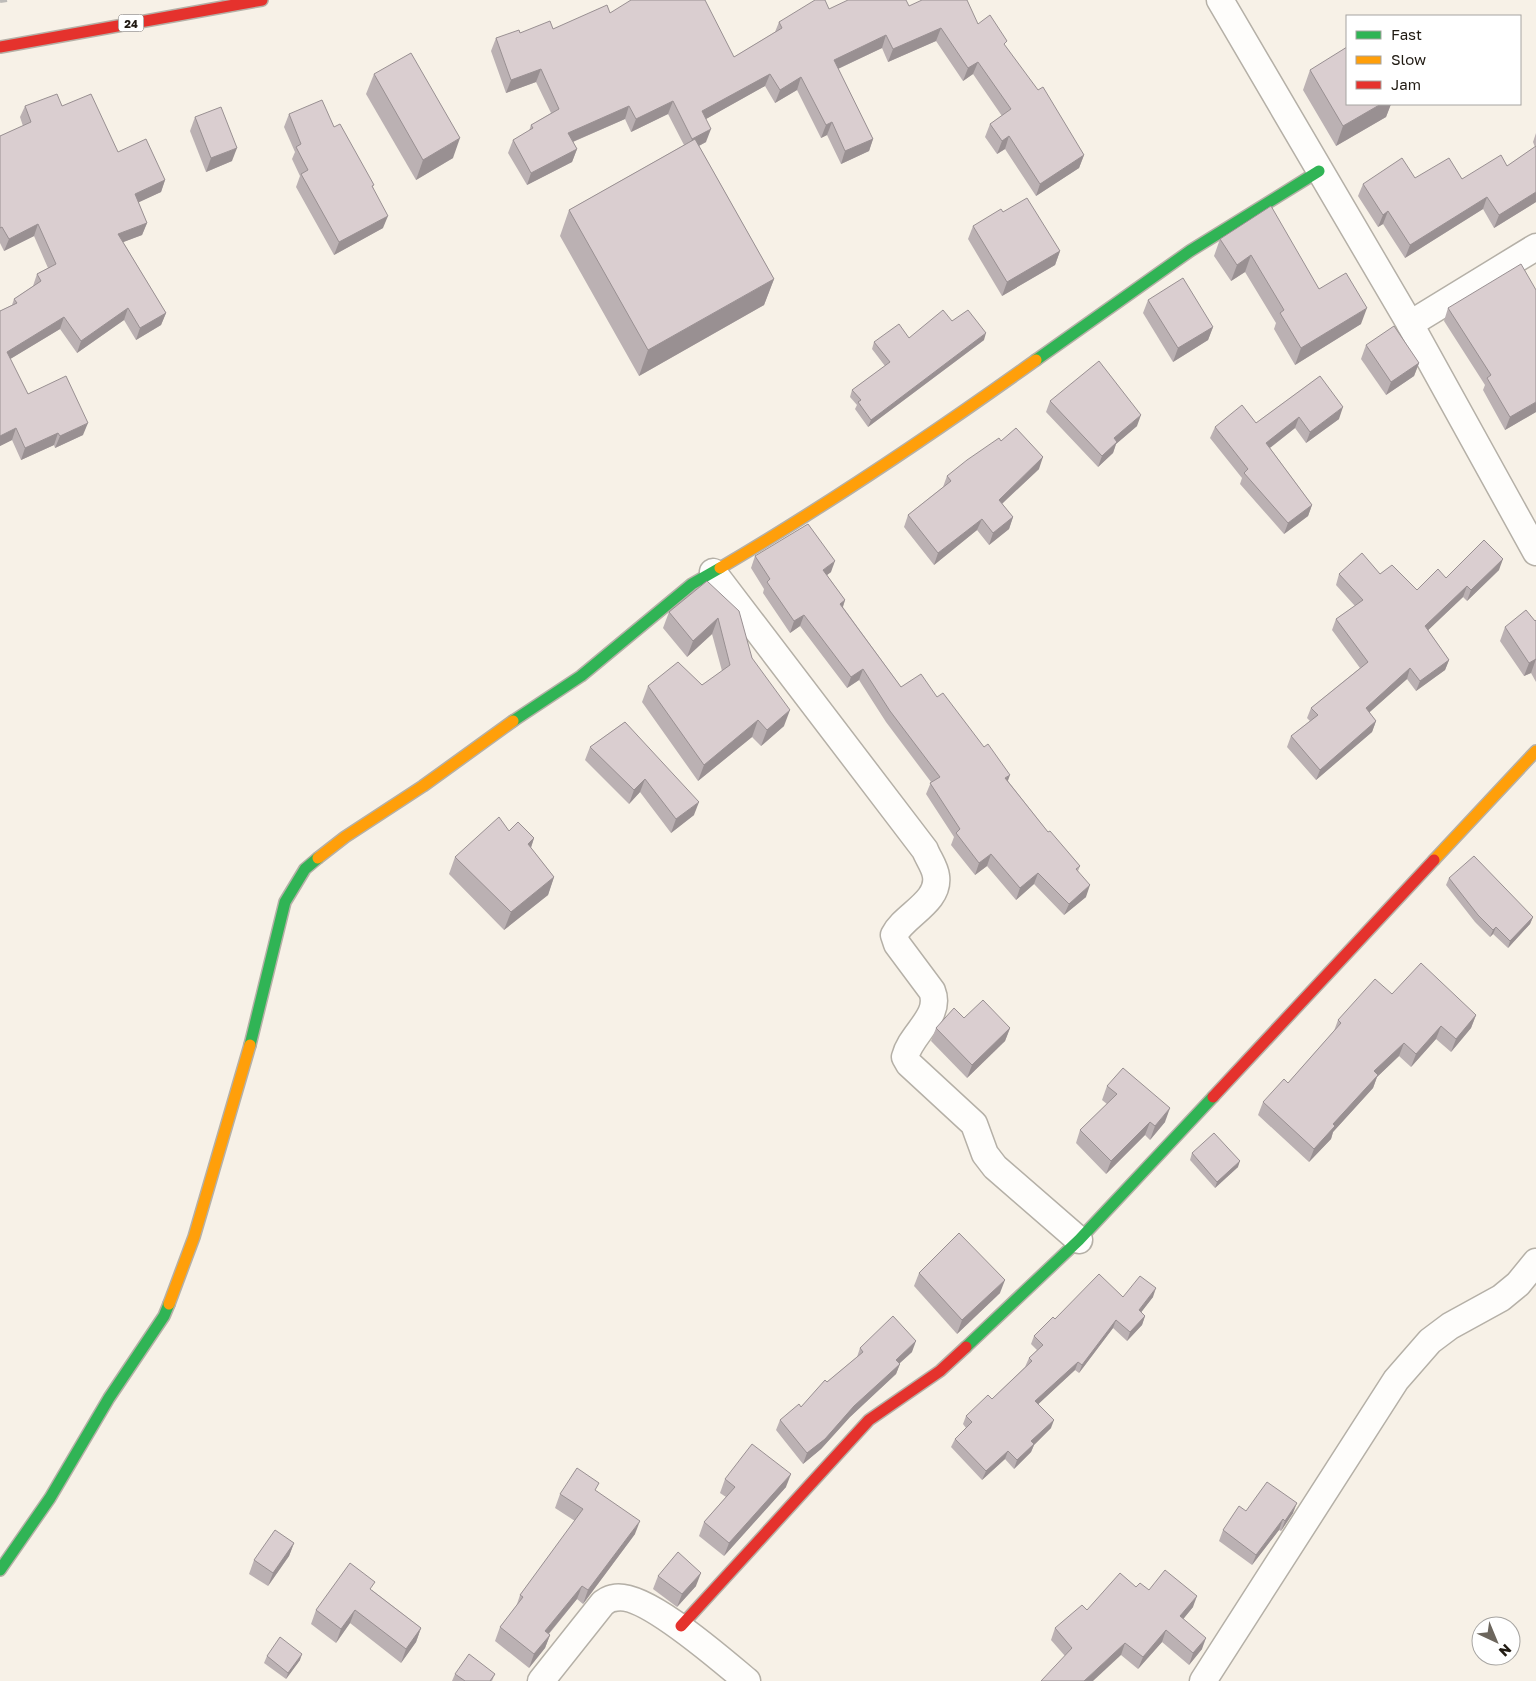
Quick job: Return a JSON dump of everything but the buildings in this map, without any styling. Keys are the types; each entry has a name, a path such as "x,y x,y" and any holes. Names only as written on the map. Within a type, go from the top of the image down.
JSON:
{"main road":[{"name":"24","path":"0,47 262,0"},
{"path":"0,1570 50,1498 109,1398 164,1316 194,1237 259,1014 285,902 305,869 345,837 423,786 506,726 581,676 692,584 771,538 962,413 1190,250 1319,171"},
{"path":"681,1626 869,1420 940,1371 1079,1240 1536,751"}],"street":[{"path":"1220,0 1410,324 1536,552"},
{"path":"1410,324 1536,247"},
{"path":"714,572 925,850 936,876 932,895 898,927 894,935 897,944 936,999 934,1008 909,1044 905,1057 908,1064 974,1124 985,1154 995,1167 1079,1240"},
{"path":"1203,1681 1396,1380 1430,1341 1450,1326 1500,1298 1518,1284 1536,1262"},
{"path":"541,1681 603,1603 615,1597 629,1599 681,1626 747,1681"}],"railway":[{"path":"0,1 7,0"}],"traffic: fast":[{"path":"1036,360 1190,251 1319,171"},
{"path":"513,721 581,676 692,584 720,568"},
{"path":"250,1045 285,902 305,869 318,858"},
{"path":"966,1347 1079,1240 1213,1097"},
{"path":"0,1570 50,1498 109,1398 164,1316 169,1304"}],"traffic: slow":[{"path":"720,568 801,519 881,467 1036,360"},
{"path":"318,858 345,837 423,786 513,721"},
{"path":"1434,860 1536,751"},
{"path":"169,1304 194,1237 250,1045"}],"traffic: jam":[{"path":"0,47 262,0"},
{"path":"1213,1097 1434,860"},
{"path":"681,1626 869,1420 940,1371 966,1347"}]}
